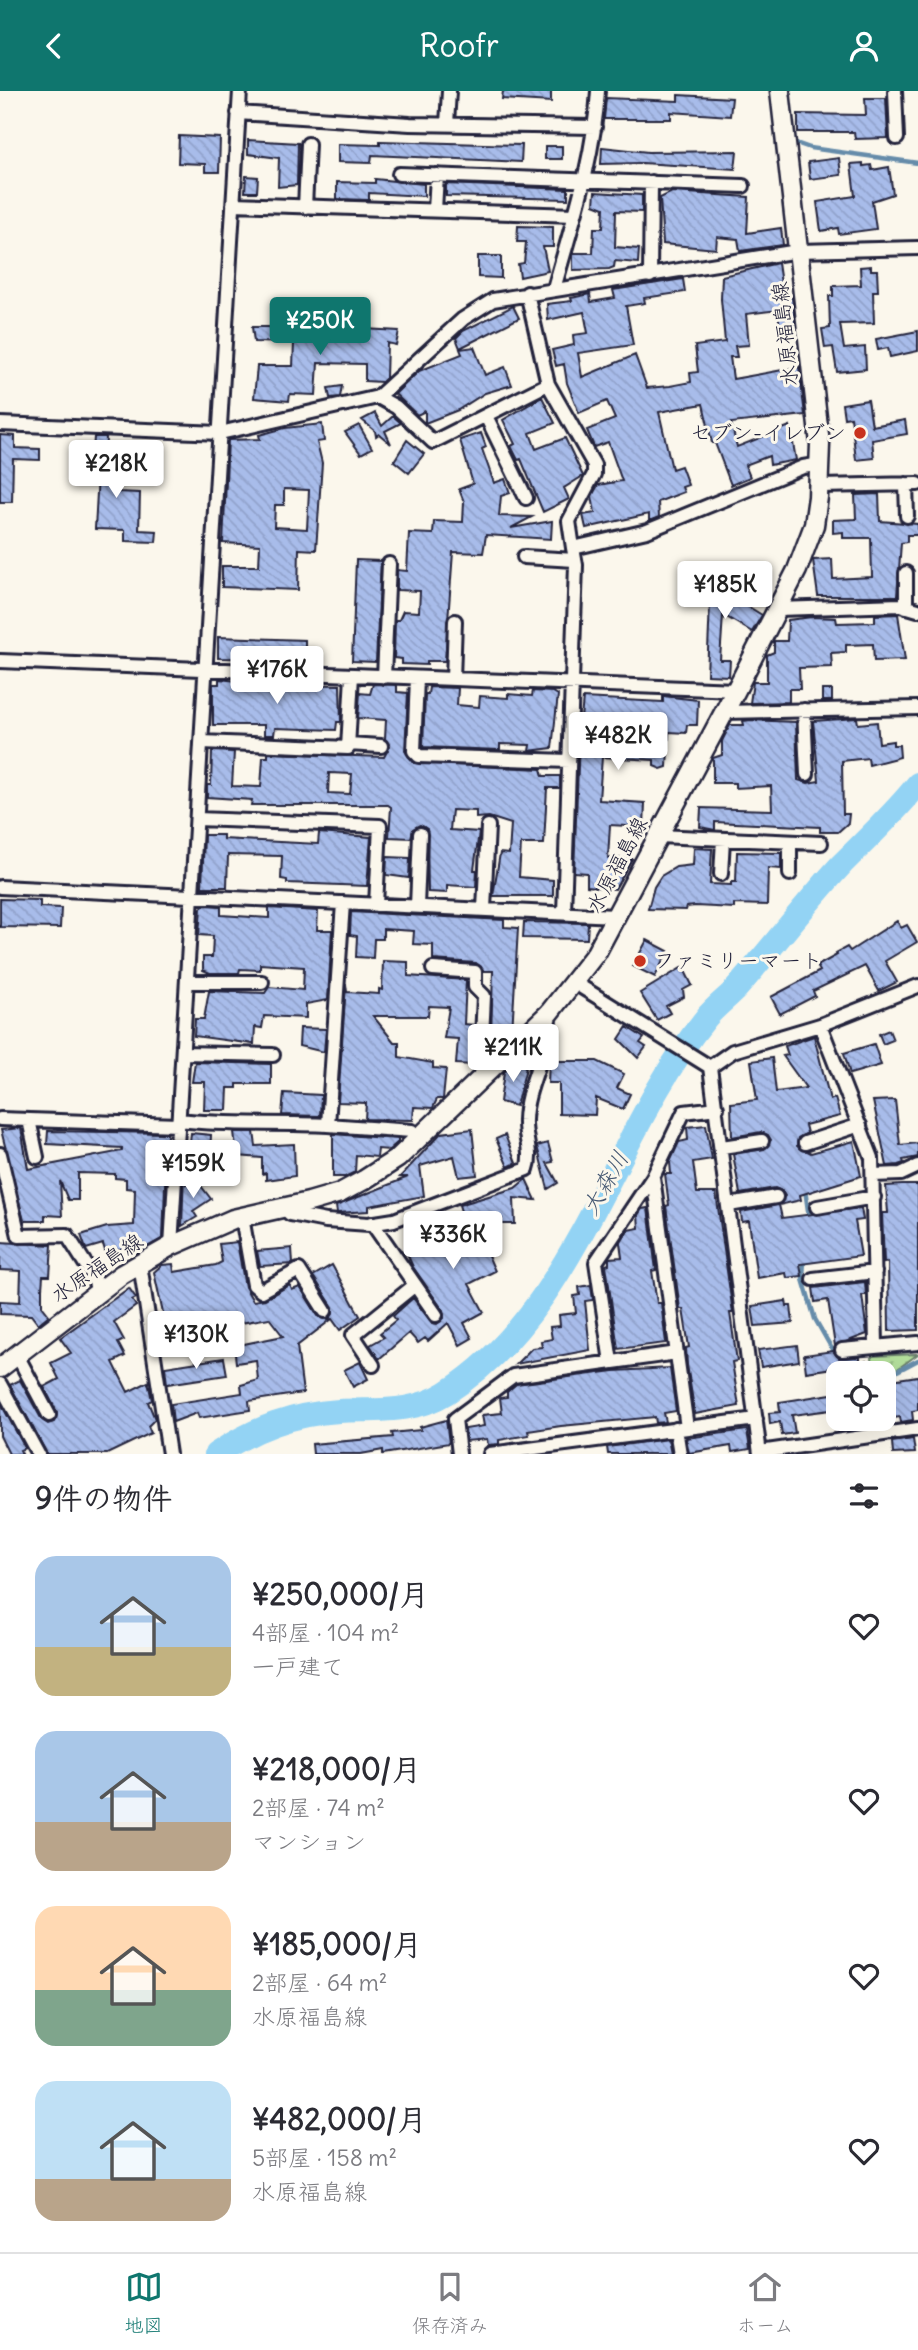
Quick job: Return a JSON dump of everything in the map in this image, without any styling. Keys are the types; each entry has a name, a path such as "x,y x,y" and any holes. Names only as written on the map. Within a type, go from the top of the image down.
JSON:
{"main road":[{"name":"水原福島線","path":"0,1368 98,1292 171,1246 242,1216 309,1202 352,1187 398,1158 549,1013 575,983 615,916 737,690 806,549 821,464 780,91"}],"street":[{"path":"171,1246 240,91"},
{"path":"447,124 449,91"},
{"path":"554,289 585,180 595,127 597,91"},
{"path":"895,91 897,138"},
{"path":"238,113 447,124 595,127"},
{"path":"305,207 308,144"},
{"path":"399,174 743,186"},
{"path":"435,210 437,175"},
{"path":"650,276 651,183"},
{"path":"233,204 575,215"},
{"path":"0,423 220,433 378,397 463,319 493,300 798,251 918,248"},
{"path":"527,293 548,384 594,465 594,474 569,521 574,554 564,913"},
{"path":"378,397 396,407 433,442 548,384"},
{"path":"486,416 526,498"},
{"path":"524,557 574,554 647,531 803,467 821,464"},
{"path":"819,486 912,484 907,516"},
{"path":"384,677 389,563"},
{"path":"778,609 912,608 906,573"},
{"path":"453,679 455,621"},
{"path":"0,661 737,690"},
{"path":"202,742 348,748 352,675"},
{"path":"417,678 414,751 418,756 569,761"},
{"path":"725,712 918,708"},
{"path":"804,710 807,774"},
{"path":"348,744 381,746"},
{"path":"197,819 380,826 376,905"},
{"path":"484,909 488,826"},
{"path":"417,907 420,834"},
{"path":"658,836 821,843"},
{"path":"722,874 723,839"},
{"path":"790,842 790,874"},
{"path":"0,887 615,916"},
{"path":"328,1125 343,903"},
{"path":"433,968 475,972 475,987 484,996 481,1059 484,1075"},
{"path":"187,982 261,982"},
{"path":"575,983 708,1066 717,1108 760,1453 918,1429"},
{"path":"708,1066 733,1051 820,1025 918,986"},
{"path":"283,1207 290,1214 326,1221 372,1223 394,1220 527,1169 530,1161 525,1118 550,1031 549,1013"},
{"path":"820,1025 872,1159 876,1345"},
{"path":"183,1053 273,1055"},
{"path":"611,1362 596,1262 653,1177 684,1112 717,1108"},
{"path":"0,1119 218,1125 252,1121 412,1131 419,1138"},
{"path":"29,1120 37,1157"},
{"path":"805,1143 860,1125"},
{"path":"722,1147 762,1140"},
{"path":"0,1154 19,1236 67,1235 93,1276 98,1292"},
{"path":"873,1175 901,1174 918,1166"},
{"path":"653,1177 677,1353 682,1429 680,1454"},
{"path":"729,1205 776,1197"},
{"path":"817,1207 874,1197"},
{"path":"242,1216 254,1285 261,1291 299,1270 325,1311"},
{"path":"372,1223 436,1315"},
{"path":"140,1264 169,1454"},
{"path":"813,1279 875,1272"},
{"path":"373,1365 353,1335 415,1285"},
{"path":"842,1350 918,1343"},
{"path":"459,1454 455,1419 513,1376 677,1353"},
{"path":"17,1355 49,1415"},
{"path":"0,1384 38,1454"},
{"path":"490,1454 756,1419"},
{"path":"874,1431 875,1435"}],"green space":[{"path":"918,1354 896,1370 896,1361 872,1361 872,1356"}],"building":[{"path":"503,91 551,91 551,102 502,99"},
{"path":"678,95 732,98 730,116 671,112 671,119 604,119 606,98 678,101"},
{"path":"865,98 886,98 888,138 855,139 854,132 798,132 798,114 866,115"},
{"path":"179,136 220,138 219,172 205,172 205,164 178,163"},
{"path":"248,140 298,143 297,185 278,187 279,158 248,154"},
{"path":"380,141 522,145 521,162 372,155 371,163 338,162 338,144 380,145"},
{"path":"545,146 562,146 562,159 545,159"},
{"path":"602,147 648,152 737,151 735,169 642,163 601,164"},
{"path":"839,158 841,175 810,179 808,162"},
{"path":"863,163 863,166 871,165 872,170 889,167 893,194 872,201 876,229 839,234 838,228 821,231 817,202 855,196 851,164"},
{"path":"246,176 258,177 257,192 245,192"},
{"path":"375,179 424,184 424,196 369,193 369,200 337,199 337,182 375,183"},
{"path":"446,184 568,189 568,199 446,196"},
{"path":"595,192 642,195 642,212 616,211 615,247 639,249 638,263 615,261 614,267 609,269 573,270 573,253 593,253 594,228 603,228 604,208 594,204"},
{"path":"672,192 749,197 747,233 781,228 783,245 740,251 738,239 717,237 716,249 663,244 660,198"},
{"path":"518,226 553,227 553,247 543,247 548,271 520,277 518,264 524,263 526,242 517,242"},
{"path":"478,256 501,256 501,278 478,277"},
{"path":"778,263 783,298 792,297 796,332 783,333 780,330 778,310 746,314 749,345 735,346 737,357 730,357 733,379 799,367 805,415 731,423 737,447 790,426 796,460 770,465 769,456 745,465 750,477 731,485 715,443 712,443 703,404 659,412 672,469 681,466 688,485 682,487 684,492 658,502 659,517 649,521 649,514 586,528 583,515 595,513 592,496 598,485 622,481 608,442 594,447 587,430 615,419 607,401 579,413 567,383 564,364 556,366 552,350 574,345 573,335 588,333 584,312 548,320 547,304 572,301 571,298 590,294 591,302 615,298 613,290 683,279 685,292 644,298 645,303 626,306 633,345 578,353 582,377 635,355 647,388 670,386 691,382 690,373 698,372 695,346 725,342 722,276"},
{"path":"871,266 871,270 877,270 878,291 873,291 874,323 840,324 844,349 865,347 866,369 837,372 833,347 825,348 822,329 830,328 829,296 833,296 833,286 861,285 860,267"},
{"path":"513,306 519,318 460,348 456,338 463,331"},
{"path":"252,327 399,331 396,345 387,343 386,378 382,382 365,381 365,364 318,363 316,395 290,394 289,401 254,398 257,366 293,366 294,343 254,342"},
{"path":"918,331 918,351 890,357 888,348 878,350 876,339"},
{"path":"474,347 485,375 505,367 512,385 485,393 458,410 425,423 425,411 417,415 395,394 419,371 462,354 460,349"},
{"path":"342,386 340,397 330,398 328,388"},
{"path":"542,397 555,423 530,433 536,449 565,438 583,476 564,488 569,499 543,512 521,459 518,460 511,446 515,444 503,420"},
{"path":"868,400 872,426 905,420 907,434 872,440 874,458 856,460 851,417 844,418 842,404"},
{"path":"375,413 382,426 393,416 401,423 385,431 391,444 379,434 376,436 375,431 362,420"},
{"path":"322,424 324,441 317,442 322,463 316,550 299,549 298,590 222,587 222,566 259,566 260,545 223,543 228,440 260,439 259,435 285,428","holes":["284,489 309,490 307,529 274,527 275,505 284,505"]},
{"path":"359,425 372,448 361,454 345,432"},
{"path":"481,433 486,447 482,449 494,483 505,479 510,493 501,496 499,516 532,517 511,528 552,521 551,539 486,535 483,553 453,552 445,661 427,661 427,665 402,664 402,659 394,658 395,620 399,620 403,611 419,612 420,591 397,590 397,570 407,571 409,533 433,534 434,521 463,522 464,502 459,489 473,484 460,440"},
{"path":"0,435 15,436 15,448 40,449 40,460 13,459 12,502 0,502"},
{"path":"94,437 106,437 105,464 119,465 119,492 140,493 139,530 157,531 156,542 125,541 125,530 95,529 98,474 97,466 92,466"},
{"path":"407,440 424,454 409,473 394,461"},
{"path":"879,494 880,521 918,524 918,535 907,535 907,542 901,543 897,596 818,596 813,560 832,559 833,579 872,577 871,538 843,538 843,532 833,533 833,520 856,519 855,495"},
{"path":"356,560 381,561 376,662 352,661"},
{"path":"711,578 737,579 736,599 762,615 752,632 723,615 720,660 730,660 729,676 707,675"},
{"path":"898,614 905,660 874,661 873,644 846,645 846,652 831,653 832,667 799,668 800,689 789,689 789,702 750,703 753,682 767,682 767,655 774,652 774,641 787,641 788,620 812,617 836,618 837,623 875,622 875,615"},
{"path":"218,637 305,640 305,660 218,658"},
{"path":"219,679 294,687 295,684 340,685 341,722 337,722 336,730 275,728 274,735 264,735 264,725 213,725 213,684 219,684"},
{"path":"373,684 397,685 397,692 408,693 405,751 414,763 541,769 543,776 560,776 560,788 547,788 544,844 521,844 519,877 553,880 553,896 493,896 500,853 509,854 511,824 489,817 476,818 476,811 452,810 450,830 479,832 474,870 477,870 476,887 447,885 447,893 428,892 427,829 420,825 413,829 411,838 389,837 391,807 388,805 251,805 252,800 207,797 207,785 211,785 212,751 234,752 232,786 261,787 263,757 268,757 268,753 384,757 390,746 385,739 386,720 358,718 360,693 370,694","holes":["329,773 352,774 350,794 328,793"]},
{"path":"429,687 458,688 457,705 479,707 480,696 508,698 508,694 532,696 533,691 553,692 558,695 552,748 529,751 530,745 500,744 500,750 423,747 425,694 428,694"},
{"path":"822,690 832,690 832,701 822,701"},
{"path":"663,696 698,700 697,725 687,725 686,733 669,732 667,767 661,769 654,766 654,760 602,757 599,800 645,803 644,827 610,825 608,858 632,859 615,889 587,886 587,873 574,872 583,698 663,702"},
{"path":"857,718 858,724 877,722 879,743 893,741 893,745 899,745 900,757 869,765 868,758 842,761 843,814 849,814 848,823 838,832 820,832 820,827 715,822 715,830 700,827 701,808 772,810 771,786 735,788 735,783 713,783 713,758 722,755 722,741 730,725 744,725 743,721 751,720 796,722 798,780 808,783 819,781 813,721"},
{"path":"319,833 371,837 367,886 287,883 287,880 281,879 282,856 228,855 227,887 202,887 204,835 223,835 223,839 318,844"},
{"path":"694,848 712,849 710,884 731,885 731,882 736,882 737,852 781,853 781,869 768,868 767,905 734,904 734,908 695,906 687,907 686,910 648,909 654,887 661,876 676,867 693,865"},
{"path":"387,857 410,858 409,878 386,875"},
{"path":"0,899 40,900 40,907 61,908 60,928 0,927"},
{"path":"205,905 221,906 221,915 269,918 269,908 318,911 317,930 332,930 328,1000 306,1004 306,1018 264,1016 262,1028 255,1027 254,1044 194,1036 195,1019 204,1019 209,991 265,993 269,987 303,990 304,967 260,964 260,970 240,969 239,973 210,973 203,970 203,957 212,957 213,936 199,935 201,908"},
{"path":"351,912 504,920 504,927 518,928 512,1033 508,1037 491,1036 493,971 484,971 476,963 433,960 433,945 413,944 414,931 383,929 383,939 374,939 373,958 356,957 357,936 350,935"},
{"path":"897,921 901,928 907,925 917,942 885,961 897,982 879,991 865,966 813,991 815,996 780,1014 771,997 820,971 817,966 837,955 836,953 847,947 850,951"},
{"path":"524,922 588,923 587,939 523,938"},
{"path":"647,940 668,951 655,977 633,966"},
{"path":"383,961 408,962 408,976 466,980 464,1024 474,1025 473,1065 456,1064 458,1039 444,1038 449,1007 429,1006 428,1016 373,1016 394,1042 399,1042 399,1057 433,1063 433,1068 446,1069 443,1099 437,1099 433,1108 414,1107 413,1120 365,1119 366,1103 338,1102 346,984 347,992 379,994 379,989 382,990"},
{"path":"683,967 692,985 683,990 684,997 666,1006 670,1013 657,1020 640,993"},
{"path":"627,1027 644,1038 640,1043 646,1047 638,1058 619,1039"},
{"path":"300,1028 326,1029 324,1052 299,1046"},
{"path":"889,1030 893,1040 883,1044 879,1034"},
{"path":"814,1036 830,1100 835,1098 840,1116 805,1125 807,1133 798,1138 797,1146 811,1153 854,1141 861,1176 800,1195 801,1200 779,1205 782,1218 861,1208 863,1220 855,1221 861,1256 800,1264 802,1276 787,1278 786,1273 757,1278 749,1221 742,1222 741,1212 778,1205 785,1196 775,1188 740,1194 733,1154 764,1149 771,1140 761,1132 732,1137 731,1103 757,1100 751,1061 772,1058 776,1092 806,1088 783,1056 788,1055 785,1046"},
{"path":"874,1044 881,1065 850,1074 844,1053"},
{"path":"549,1061 597,1061 624,1074 617,1088 630,1094 623,1109 596,1098 595,1115 559,1114 559,1083 548,1083"},
{"path":"195,1062 271,1064 271,1084 237,1084 237,1088 228,1088 227,1110 204,1110 205,1082 192,1082"},
{"path":"521,1062 526,1068 516,1106 500,1102 504,1072 513,1063"},
{"path":"284,1093 321,1095 320,1116 282,1115"},
{"path":"895,1100 900,1145 918,1143 918,1157 903,1160 904,1163 898,1165 887,1166 873,1101"},
{"path":"706,1125 712,1159 693,1162 697,1193 716,1193 733,1313 730,1313 737,1361 732,1362 739,1406 695,1414 687,1365 686,1348 689,1347 683,1309 680,1309 666,1206 669,1205 665,1174 671,1174 670,1162 679,1142 688,1140 687,1127"},
{"path":"21,1128 28,1169 122,1151 122,1148 47,1144 48,1131 167,1133 163,1238 138,1252 123,1253 123,1248 106,1254 103,1244 86,1249 81,1235 107,1227 134,1225 135,1189 126,1188 126,1179 115,1178 115,1174 78,1173 78,1200 68,1200 60,1181 62,1216 45,1215 45,1221 24,1221 1,1130"},
{"path":"472,1129 477,1175 459,1177 454,1156 420,1166 424,1196 369,1206 369,1211 337,1213 336,1206 408,1177 400,1177 441,1133"},
{"path":"234,1132 254,1132 256,1146 294,1144 295,1176 266,1180 266,1173 262,1174 262,1158 237,1156"},
{"path":"191,1133 211,1135 210,1153 189,1152"},
{"path":"333,1134 398,1139 398,1142 389,1150 378,1149 377,1157 356,1155 355,1172 345,1177 333,1177"},
{"path":"505,1135 516,1163 508,1167 496,1139"},
{"path":"548,1143 553,1162 547,1163 558,1183 548,1189 537,1146"},
{"path":"184,1172 186,1184 195,1178 211,1199 193,1211 197,1217 182,1226"},
{"path":"526,1179 536,1200 514,1198 515,1224 502,1224 502,1219 478,1224 491,1251 487,1253 495,1271 469,1284 484,1312 464,1323 472,1338 460,1345 448,1323 428,1341 425,1338 418,1343 409,1333 379,1359 370,1345 384,1337 380,1333 396,1320 393,1316 413,1298 432,1323 437,1324 444,1318 443,1310 413,1267 405,1249 464,1221 459,1205 515,1188"},
{"path":"918,1185 918,1330 889,1331 888,1262 884,1263 882,1213 888,1213 886,1186"},
{"path":"648,1208 656,1270 652,1271 657,1303 661,1303 666,1343 618,1349 606,1265 609,1264 609,1258 622,1257 620,1243 628,1230 639,1228 638,1215 642,1209"},
{"path":"0,1242 52,1245 50,1276 43,1276 42,1289 42,1306 49,1315 38,1324 31,1315 0,1314 0,1301 20,1302 21,1271 0,1270"},
{"path":"237,1242 245,1287 253,1301 265,1299 290,1285 292,1290 300,1287 318,1316 329,1319 333,1314 333,1307 313,1276 332,1265 360,1316 340,1330 332,1319 297,1346 303,1393 249,1401 250,1410 199,1418 197,1413 173,1422 171,1404 242,1393 241,1385 258,1380 256,1360 236,1363 234,1346 283,1336 269,1318 162,1337 159,1319 164,1318 154,1272 162,1265 173,1264 174,1272 216,1265 222,1262 219,1244"},
{"path":"292,1248 293,1264 260,1266 257,1251"},
{"path":"865,1282 866,1295 862,1295 867,1334 835,1346 828,1300 815,1302 813,1288"},
{"path":"591,1285 593,1300 585,1301 590,1350 516,1364 532,1348 542,1347 541,1341 552,1339 550,1327 560,1326 559,1315 576,1313 574,1296 580,1295 579,1287"},
{"path":"129,1288 136,1298 132,1300 136,1306 114,1322 124,1340 118,1343 125,1356 113,1362 128,1392 148,1382 152,1400 148,1402 155,1419 148,1426 151,1433 107,1454 47,1454 10,1385 20,1380 42,1420 48,1424 54,1422 57,1412 44,1387 59,1379 51,1363 71,1353 60,1338"},
{"path":"786,1301 787,1306 791,1306 793,1323 755,1326 752,1306"},
{"path":"797,1345 799,1361 761,1367 758,1350"},
{"path":"833,1351 839,1358 860,1357 860,1361 826,1361 826,1369 806,1372 804,1355"},
{"path":"224,1358 227,1375 167,1384 165,1367"},
{"path":"360,1362 368,1379 353,1387 344,1370"},
{"path":"670,1368 676,1411 664,1413 666,1422 656,1423 655,1417 561,1426 528,1431 529,1435 499,1440 499,1444 488,1445 487,1439 466,1441 465,1429 484,1426 482,1415 502,1413 500,1398 507,1397 507,1392 516,1384 614,1371"},
{"path":"918,1376 918,1410 912,1411 913,1420 901,1422 900,1417 896,1418 896,1379"},
{"path":"826,1395 826,1411 792,1415 795,1433 782,1435 780,1422 770,1424 769,1413 780,1412 779,1402"},
{"path":"0,1402 25,1448 20,1450 22,1454 9,1454 0,1436"},
{"path":"446,1420 449,1443 383,1454 383,1450 361,1454 313,1454 312,1444 393,1437 392,1433 421,1430 420,1427"},
{"path":"747,1430 750,1449 732,1452 731,1446 689,1453 686,1438"},
{"path":"668,1439 671,1454 608,1454 607,1447"},
{"path":"913,1439 915,1453 893,1454 892,1442"}],"waterway":[{"path":"793,142 810,148 918,163"},
{"name":"大森川","path":"216,1454 260,1430 306,1415 394,1409 433,1400 491,1358 529,1316 561,1269 644,1114 673,1064 706,1018 736,989 828,879 918,784"},
{"path":"805,1189 809,1218"},
{"path":"804,1260 803,1279 815,1319 836,1356"},
{"path":"896,1372 918,1360"}],"place":[{"name":"セブン-イレブン","path":"860,433"},
{"name":"ファミリーマート","path":"640,961"}]}
